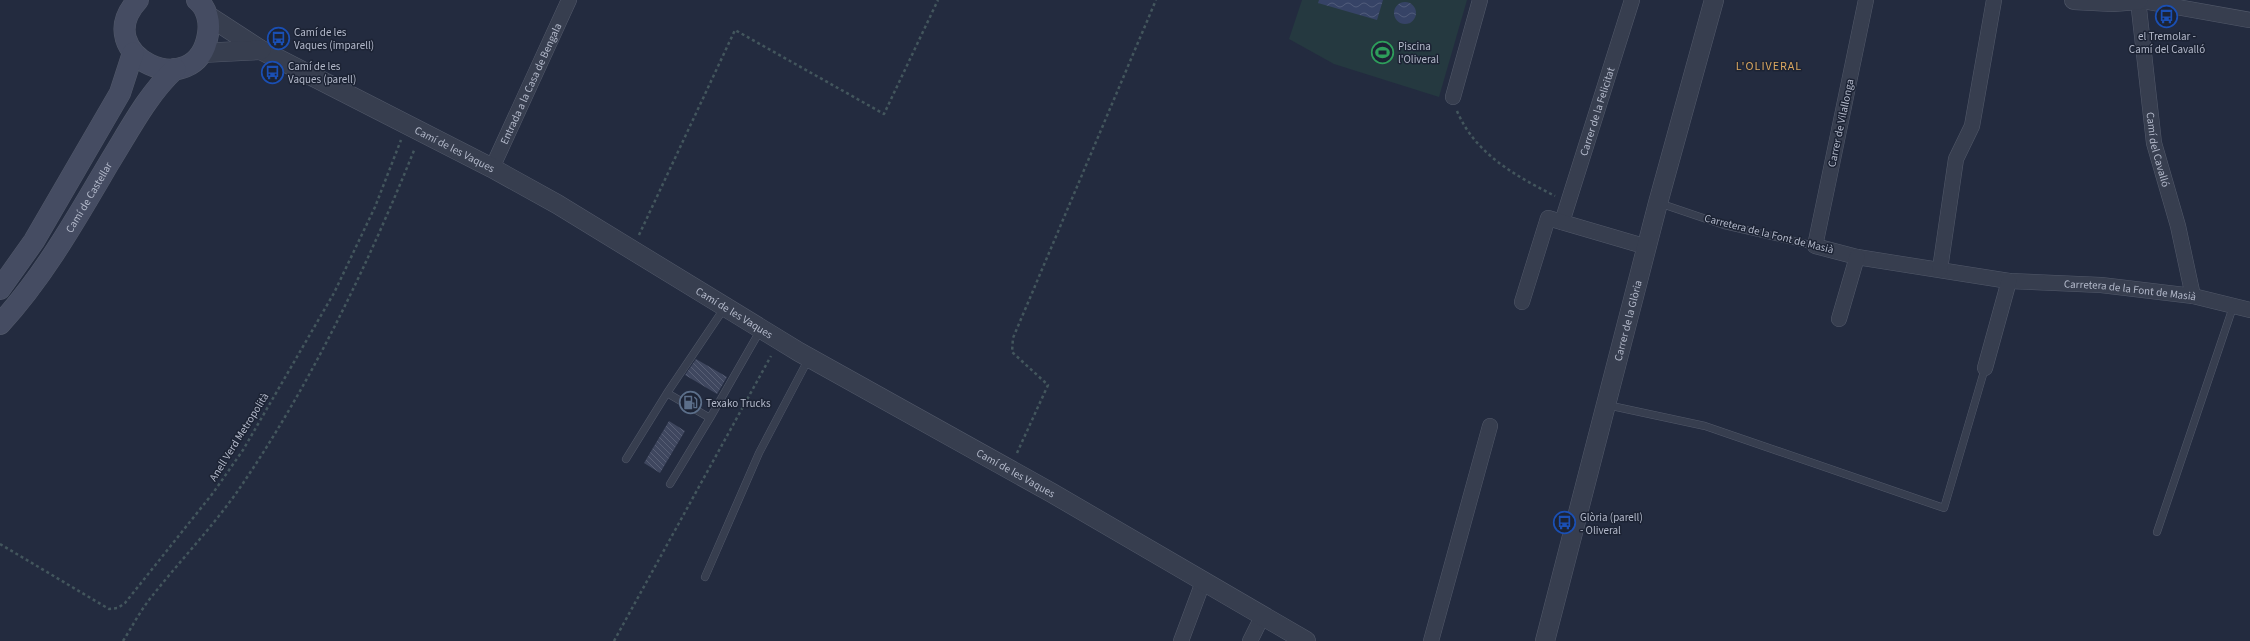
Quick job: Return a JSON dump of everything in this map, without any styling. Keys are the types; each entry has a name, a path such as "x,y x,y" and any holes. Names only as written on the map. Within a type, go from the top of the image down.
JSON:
{"main road":[{"path":"132,3 126,20 126,37 133,53 145,63 160,69 175,69 190,63 201,53 207,41 209,28 202,8"},
{"path":"0,289 34,241 120,93 133,53"},
{"name":"Camí de Castellar","path":"0,324 55,256 142,108 164,80 175,69"}],"street":[{"name":"Entrada a la Casa de Bengala","path":"492,168 570,0"},
{"path":"1453,97 1480,0"},
{"name":"Carrer de la Felicitat","path":"1522,302 1555,220 1568,203 1632,0"},
{"name":"Carrer de la Glòria","path":"1545,641 1658,203 1714,0"},
{"name":"Carrer de Vilallonga","path":"1816,246 1866,0"},
{"path":"1940,269 1956,159 1972,126 1994,0"},
{"path":"2074,0 2113,2 2138,0 2250,20"},
{"name":"Camí del Cavalló","path":"2138,0 2154,143 2178,226 2193,296"},
{"name":"Camí de les Vaques","path":"202,8 261,50 492,168 632,250 809,358 1009,469 1306,641"},
{"name":"Camí de les Vaques","path":"201,53 261,50"},
{"path":"1555,220 1647,247"},
{"name":"Carretera de la Font de Masià","path":"1816,246 1857,257 2009,281 2101,285 2193,296 2250,310"},
{"path":"1839,319 1857,257"},
{"path":"1985,368 2009,281"},
{"path":"1431,641 1490,426"},
{"path":"1181,641 1203,582"},
{"path":"1250,641 1263,615"}],"lane":[{"name":"Carretera de la Font de Masià","path":"1658,203 1724,225 1816,246"},
{"path":"626,459 667,393 725,307"},
{"path":"2157,532 2234,307"},
{"path":"670,484 761,329"},
{"path":"705,577 759,453 809,358"},
{"path":"1606,405 1705,426 1944,508 1985,368"},
{"path":"667,393 710,418"}],"path":[{"path":"632,250 735,30 884,114 938,0"},
{"path":"1009,469 1048,385 1012,352 1013,338 1047,261 1156,0"},
{"path":"1453,97 1454,105 1463,126 1491,157 1513,174 1568,203"},
{"path":"123,641 148,602 237,492 288,411 343,310 394,200 423,132"},
{"name":"Anell Verd Metropolità","path":"0,544 109,608 118,608 125,604 213,493 243,450 334,293 375,207 404,134"},
{"path":"614,641 781,341"}],"shaded area":[{"name":"Piscina l'Oliveral","path":"1302,0 1467,0 1439,97 1334,64 1289,39"}],"water":[{"path":"1319,0 1383,0 1377,20 1318,3"},
{"path":"1405,2 1413,5 1416,13 1413,21 1405,24 1397,21 1394,13 1397,5"}],"building":[{"path":"696,359 727,377 717,394 685,375"},
{"path":"669,421 685,431 660,473 644,463"}],"place":[{"name":"el Tremolar - Camí del Cavalló","path":"2167,16"},
{"name":"Camí de les Vaques (imparell)","path":"279,38"},
{"name":"Piscina l'Oliveral","path":"1382,52"},
{"name":"Camí de les Vaques (parell)","path":"273,72"},
{"name":"Texako Trucks","path":"690,403"},
{"name":"Glòria (parell) - Oliveral","path":"1565,523"}],"district":[{"name":"L'OLIVERAL","path":"1769,66"}]}
